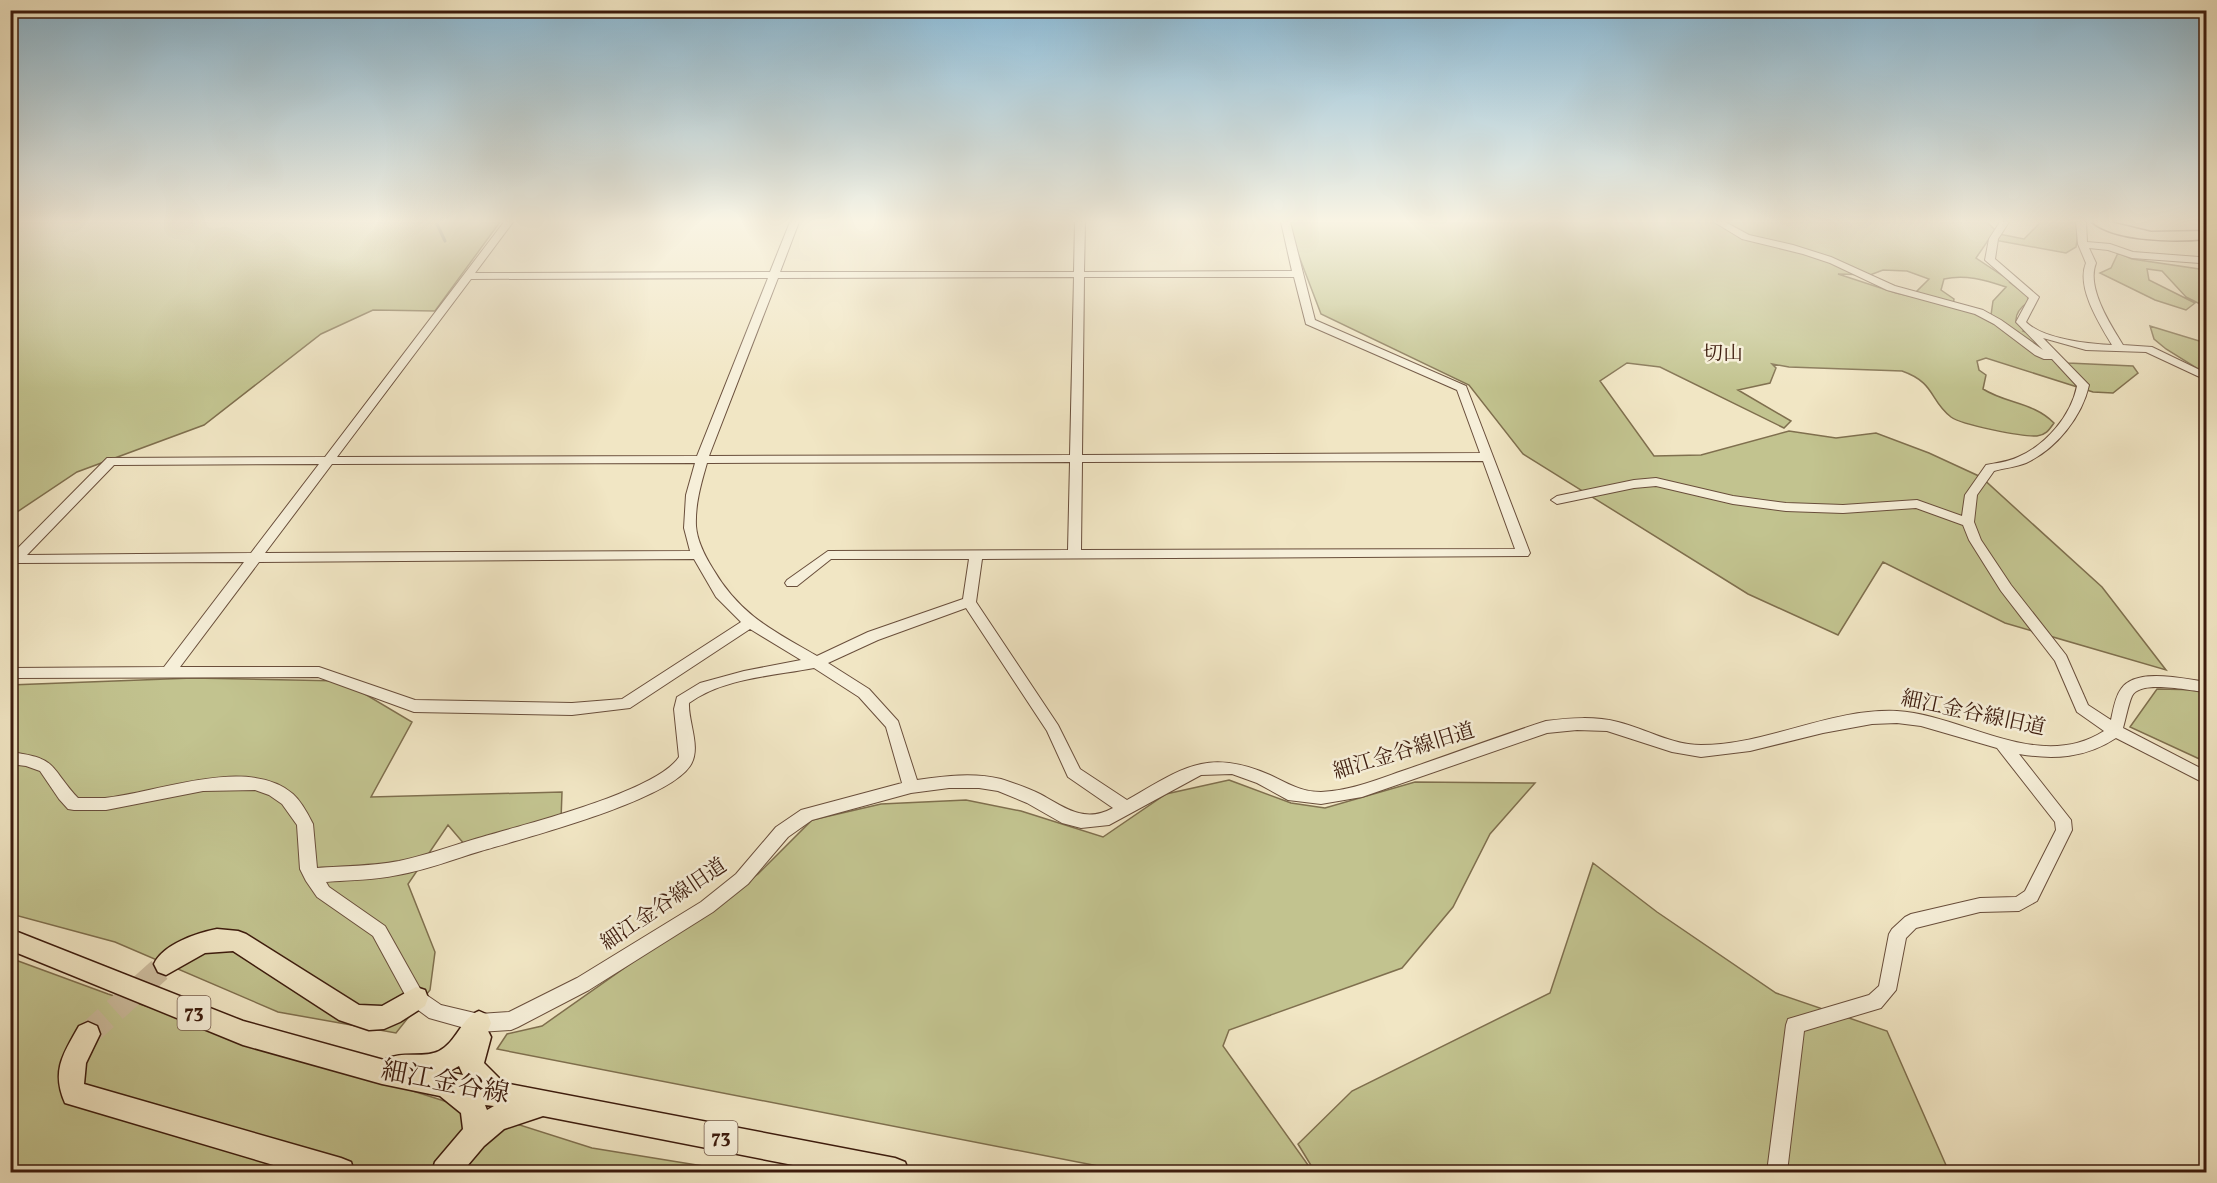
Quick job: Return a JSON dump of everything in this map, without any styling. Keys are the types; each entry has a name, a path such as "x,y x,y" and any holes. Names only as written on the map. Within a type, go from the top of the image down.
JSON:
{"main road":[{"path":"166,964 191,947 206,941 225,938 238,941 348,1012 363,1019 373,1021 416,998"},
{"name":"細江金谷線","path":"10,939 243,1033 382,1072 895,1173"},
{"path":"382,1072 399,1066 433,1065 451,1059 479,1023"},
{"path":"479,1023 480,1033 469,1056 473,1070 496,1093"},
{"path":"88,1034 72,1062 69,1082 74,1094 341,1173"},
{"path":"443,1083 469,1099 476,1112 476,1133"},
{"path":"445,1173 476,1133 497,1117 520,1108 547,1103"}],"street":[{"path":"168,672 468,277"},
{"path":"774,277 702,458 692,495 690,528 698,555 721,594 750,623 864,693 893,725 911,787"},
{"path":"1074,554 1079,277"},
{"path":"792,583 828,555 1523,552 1462,388 1310,322 1299,277"},
{"path":"1865,277 1898,291 1977,311 1999,322 2037,352 2058,361"},
{"path":"2010,277 2034,297 2020,322 2084,385 2082,396 2074,411 2050,440 2023,460 1990,468 1971,495 1968,522 1975,540 2006,588 2061,659 2082,708 2115,731 2206,778"},
{"path":"2087,277 2098,312 2119,348"},
{"path":"2030,332 2086,347 2148,350 2206,377"},
{"path":"13,562 111,461 1488,457"},
{"path":"1557,500 1634,484 1656,482 1733,500 1786,507 1843,509 1917,504 1968,522"},
{"path":"13,562 698,555"},
{"path":"976,555 969,602 1053,729 1074,773 1126,808"},
{"path":"312,876 398,869 577,815 647,789 675,773 684,765 688,754 680,714 682,701 700,688 744,676 816,662 873,636 969,602"},
{"path":"10,673 319,672 414,706 572,709 625,704 750,623"},
{"path":"2115,731 2126,692 2134,684 2159,682 2206,687"},
{"name":"細江金谷線旧道","path":"416,998 436,1012 479,1023 511,1022 584,984 707,907 742,879 782,832 807,815 911,787 949,782 999,785 1033,798 1062,816 1081,821 1109,818 1175,780 1199,769 1233,768 1263,779 1294,795 1321,798 1362,791 1546,727 1568,724 1595,723 1624,729 1670,746 1699,751 1727,749 1864,719 1898,717 1932,722 2002,745 2045,752 2073,750 2092,745 2115,731"},
{"path":"1777,1173 1795,1025 1875,1002 1887,990 1898,934 1911,922 1980,905 2019,904 2031,896 2064,830 2063,820 2002,745"},
{"path":"10,758 30,759 50,769 62,793 74,804 106,804 203,785 255,784 274,789 288,799 305,824 308,868 312,876 323,892 379,931 416,998"}],"green space":[{"path":"11,277 460,277 435,311 373,310 321,334 204,425 77,472 11,516"},
{"path":"1307,277 1848,277 1896,293 1973,310 2009,326 1991,315 1993,301 2006,287 1968,277 2005,277 2028,296 2028,302 2016,316 2016,322 2023,331 2035,336 2068,363 2133,366 2138,373 2113,393 2093,392 1986,358 1977,361 1979,370 1986,375 1983,389 2001,398 2029,407 2054,423 2047,432 2037,436 2007,433 1957,420 1944,411 1927,386 1902,371 1789,367 1772,364 1776,368 1770,383 1738,390 1791,421 1784,428 1660,367 1627,363 1600,381 1654,456 1701,455 1789,431 1836,438 1876,433 1929,453 1981,477 2102,587 2166,670 2005,623 1883,562 1838,635 1748,594 1523,454 1469,385 1321,314"},
{"path":"1924,277 1964,277 1944,279 1941,290 1954,299 1953,305 1916,292 1929,279"},
{"path":"2109,277 2148,277 2149,280 2195,303 2186,310 2155,300"},
{"path":"2168,277 2206,277 2206,307 2186,297"},
{"path":"2150,326 2206,343 2206,374 2154,339"},
{"path":"193,678 343,681 412,722 371,797 562,792 561,820 465,845 448,825 408,884 435,952 430,990 396,1033 278,1012 115,942 11,914 10,685"},
{"path":"2157,689 2206,690 2206,762 2130,727"},
{"path":"1229,780 1291,803 1325,808 1415,782 1535,783 1490,834 1453,907 1402,968 1229,1030 1223,1046 1313,1172 1129,1172 497,1049 507,1034 542,1026 758,874 812,820 881,804 966,800 1021,811 1103,837 1166,794"},
{"path":"1593,863 1657,912 1776,993 1887,1031 1949,1172 1315,1172 1298,1144 1352,1091 1550,993"},
{"path":"10,958 108,994 592,1148 740,1172 11,1172"}],"tunnel":[{"path":"88,1034 166,964"}],"district":[{"name":"切山","path":"1723,355"}]}
